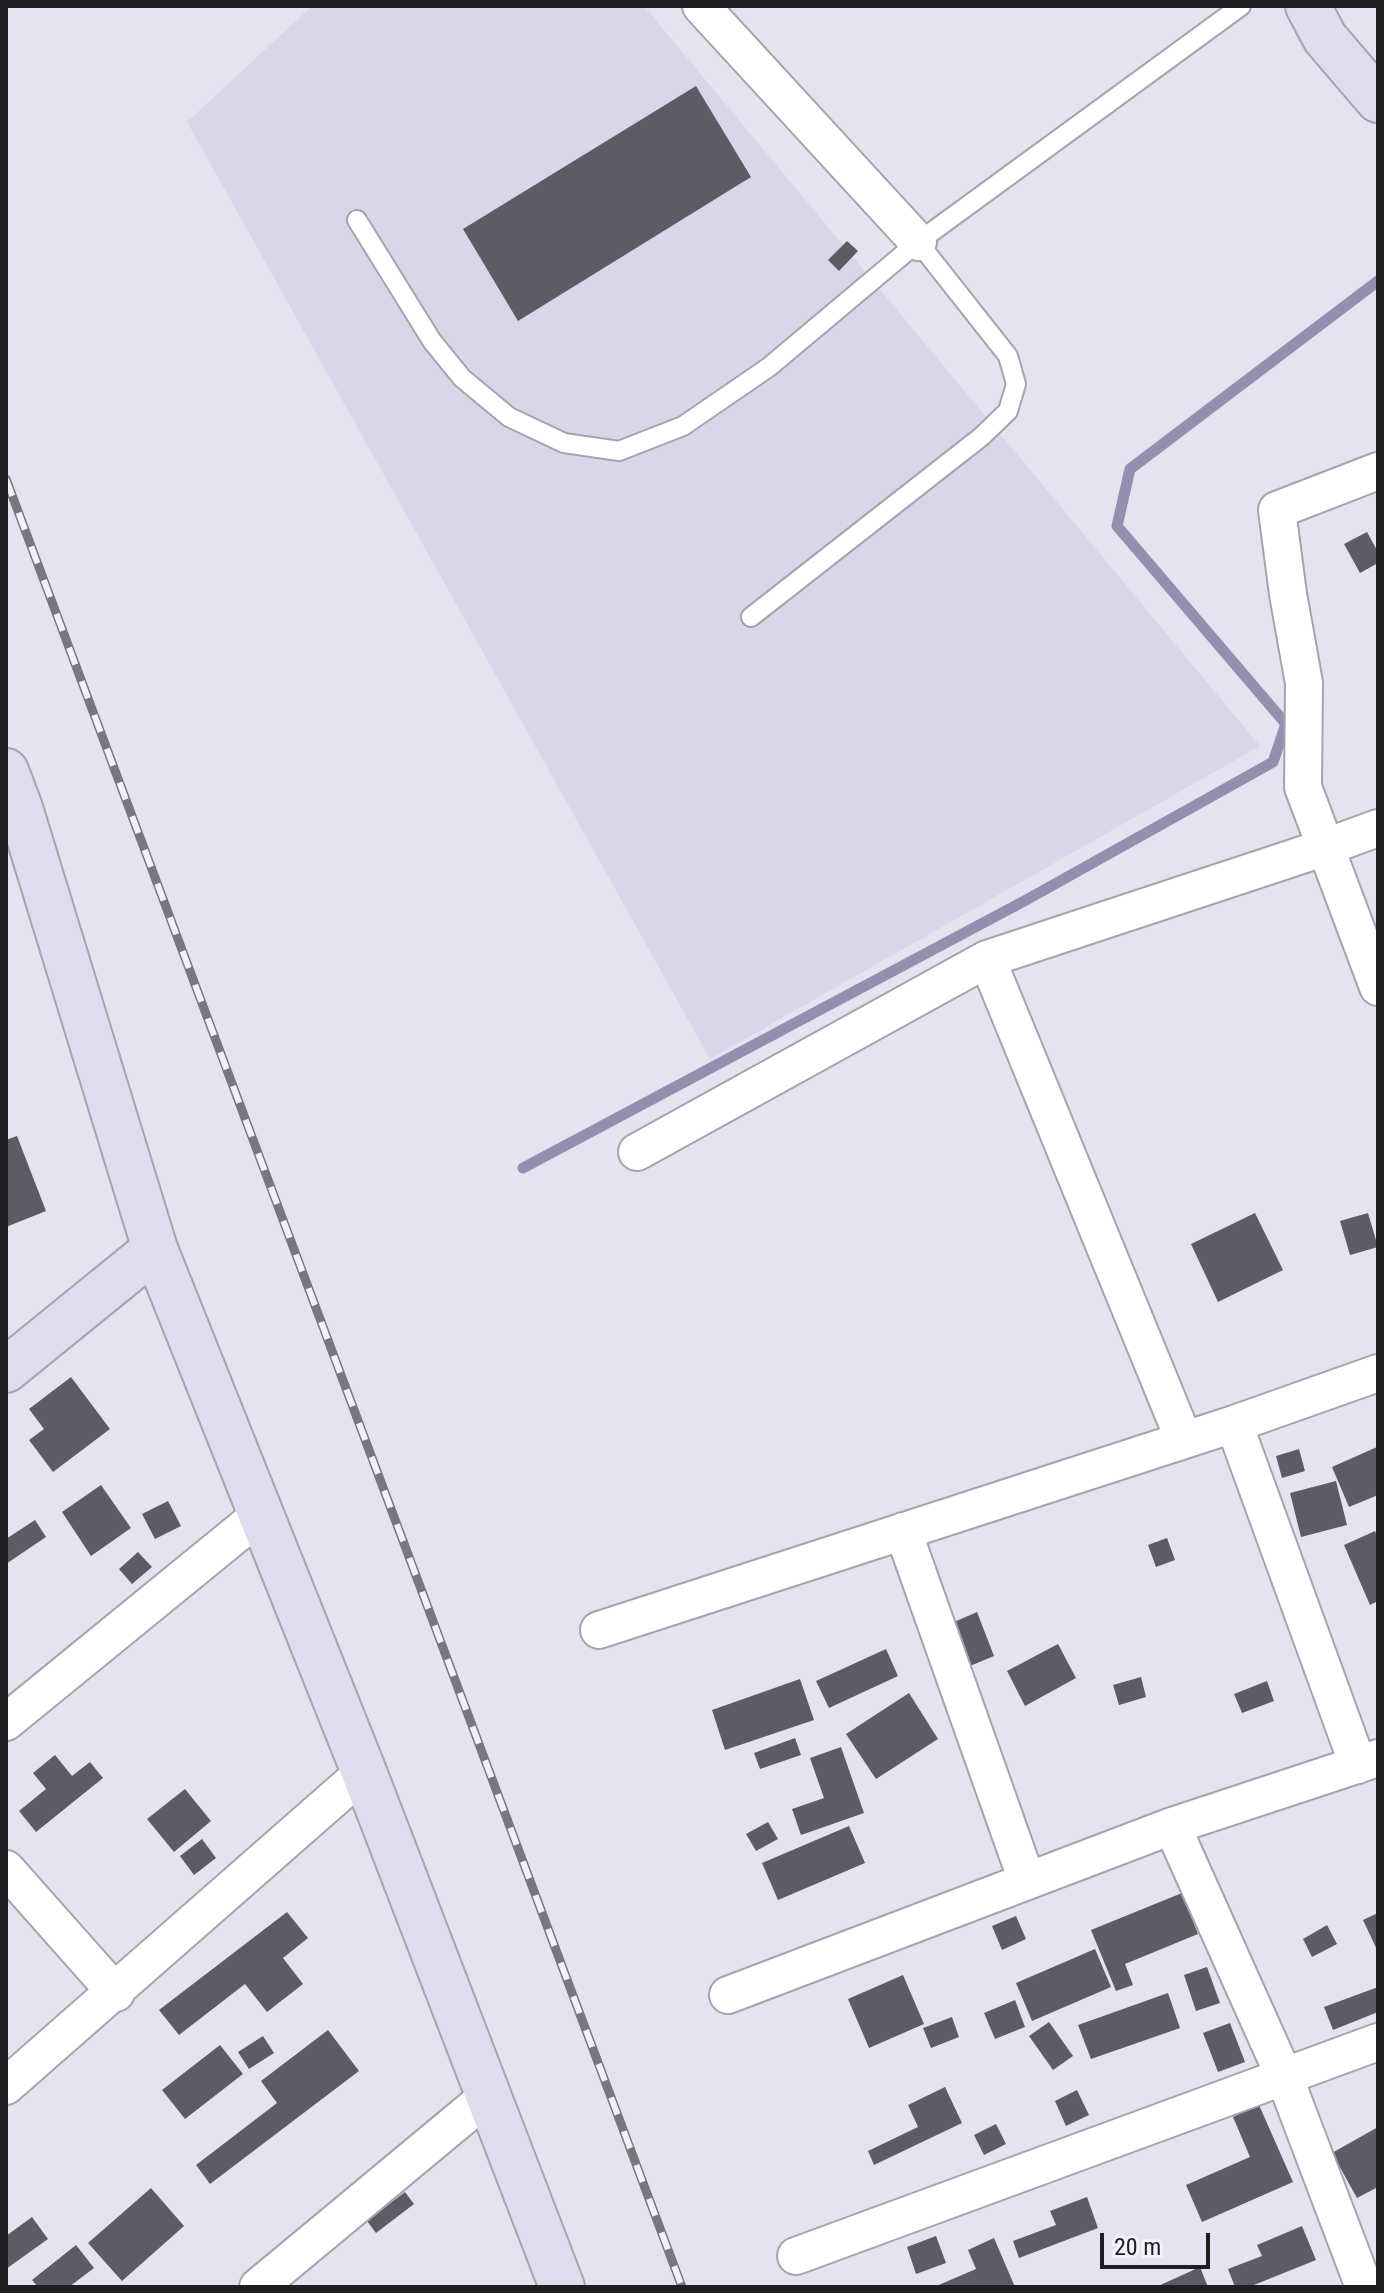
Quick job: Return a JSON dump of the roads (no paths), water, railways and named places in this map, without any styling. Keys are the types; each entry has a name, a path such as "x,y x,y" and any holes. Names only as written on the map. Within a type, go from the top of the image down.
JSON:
{"street":[{"path":"701,6 918,242"},
{"path":"1308,6 1325,38 1378,100"},
{"path":"1378,471 1277,510 1304,683 1303,787 1378,987"},
{"path":"11,799 155,1249 364,1772 562,2287"},
{"path":"637,1152 987,959 1378,828"},
{"path":"987,959 1184,1440"},
{"path":"6,1370 155,1249"},
{"path":"599,1630 1234,1424 1378,1373"},
{"path":"728,1995 1172,1826 1368,1762 1234,1424"},
{"path":"6,1722 261,1514"},
{"path":"903,1531 1027,1881"},
{"path":"6,2086 116,1993 364,1772"},
{"path":"1172,1826 1284,2076 1364,2287"},
{"path":"6,1869 116,1993"},
{"path":"796,2256 1378,2042"},
{"path":"258,2287 488,2096"}],"lane":[{"path":"357,220 432,341 462,378 509,417 564,443 619,451 683,426 769,367 918,242 1241,6"},
{"path":"751,617 981,437 1008,411 1016,384 1008,356 918,242"}],"waterway":[{"path":"523,1168 1028,899 1273,762 1286,724 1117,526 1130,469 1378,281"}],"railway":[{"path":"6,479 682,2287"}]}
